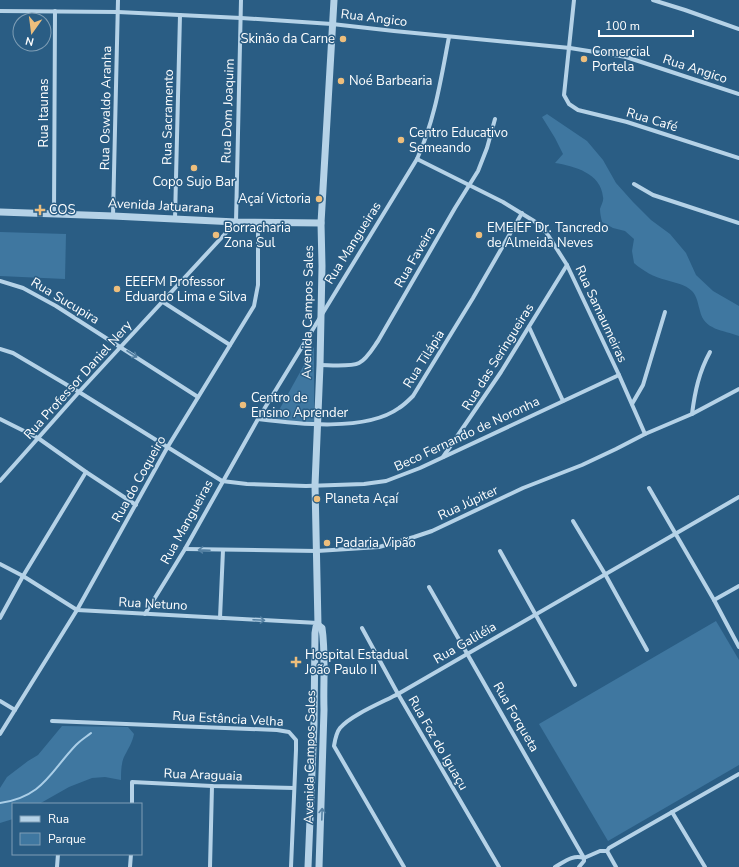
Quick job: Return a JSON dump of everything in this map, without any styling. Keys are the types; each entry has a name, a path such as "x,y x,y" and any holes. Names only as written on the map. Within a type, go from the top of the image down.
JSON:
{"street":[{"name":"Rua Oswaldo Aranha","path":"113,216 118,0"},
{"name":"Rua Dom Joaquim","path":"236,222 241,0"},
{"name":"Avenida Campos Sales","path":"308,867 314,728 315,632 318,624 315,485 320,365 322,266 321,223 334,0"},
{"path":"570,48 574,0"},
{"path":"652,0 686,10 739,29"},
{"name":"Rua Itaunas","path":"54,214 55,11"},
{"name":"Rua Angico","path":"0,12 118,12 241,18 332,24 570,48 626,57 739,94"},
{"name":"Rua Sacramento","path":"175,219 180,15"},
{"name":"Rua Mangueiras","path":"145,614 185,549 258,419 417,159 431,124 449,37"},
{"name":"Rua Café","path":"570,48 564,95 569,104 578,110 627,122 739,158"},
{"name":"Rua Faveira","path":"320,365 359,363 378,340 470,185 483,160 495,119"},
{"name":"Rua Samaumeiras","path":"417,159 522,213 546,232 567,265 645,434"},
{"path":"634,184 652,195 739,223"},
{"name":"Avenida Jatuarana","path":"0,212 258,223 321,223"},
{"name":"Rua Tilápia","path":"258,419 317,424 360,423 381,418 399,409 413,396 473,298 522,213"},
{"name":"Rua Professor Daniel Nery","path":"0,481 79,392 236,222"},
{"name":"Rua do Coqueiro","path":"0,734 77,610 167,448 254,306 257,294 258,223"},
{"name":"Rua das Seringueiras","path":"443,458 529,327 567,265"},
{"name":"Rua Sucupira","path":"0,281 23,288 56,306 198,397"},
{"path":"163,302 230,344"},
{"path":"632,404 643,385 665,312"},
{"path":"529,327 563,400"},
{"name":"Beco Fernando de Noronha","path":"0,349 13,353 79,392 222,481 270,485 306,486 364,484 386,481 414,471 443,458 563,400 619,375"},
{"path":"692,414 694,395 699,374 710,352"},
{"name":"Rua Júpiter","path":"185,549 317,550 379,547 426,533 523,488 589,462 645,434 692,414 739,389"},
{"path":"0,419 38,438 136,505"},
{"path":"0,618 23,576 86,472"},
{"path":"649,488 714,600 739,647"},
{"name":"Rua Galiléia","path":"404,867 334,746 338,732 356,716 398,694 739,497"},
{"path":"573,521 605,574 647,650"},
{"path":"220,618 223,550"},
{"path":"500,551 534,615 575,685"},
{"name":"Rua Netuno","path":"0,564 23,576 77,610 318,624"},
{"path":"714,600 739,586"},
{"name":"Rua Forqueta","path":"429,587 584,858"},
{"name":"Avenida Campos Sales","path":"318,624 322,628 323,640 324,728 319,867"},
{"name":"Rua Foz do Iguaçu","path":"362,628 398,694 499,867"},
{"path":"0,701 15,710"},
{"name":"Rua Estância Velha","path":"52,721 286,730 296,740 291,867"},
{"path":"314,728 324,728"},
{"path":"555,867 573,857 580,856 584,858 600,851 607,851 609,848 739,774"},
{"name":"Rua Araguaia","path":"132,803 132,782 294,788"},
{"path":"210,867 212,786"},
{"path":"672,812 705,867"},
{"path":"607,851 616,867"},
{"path":"57,867 58,855"},
{"path":"130,867 131,855"},
{"path":"579,867 584,861 584,858"}],"green space":[{"path":"547,114 587,141 603,160 616,183 651,220 670,234 686,253 696,275 713,291 739,306 739,336 710,326 702,317 697,300 692,291 680,284 653,275 634,263 632,251 634,239 625,231 613,228 602,222 600,209 603,198 601,189 597,182 592,176 585,172 570,166 555,163 563,154 542,117"},
{"path":"0,232 66,234 65,279 0,276"},
{"path":"314,347 314,422 273,421"},
{"path":"716,621 739,660 739,765 608,841 539,724"},
{"path":"62,726 128,727 134,734 123,761 121,780 105,777 92,778 69,787 41,803 12,803 12,819 0,823 0,788 7,777 38,755"}],"waterway":[{"path":"0,803 15,800 36,789 52,774 76,745 91,733"}],"place":[{"name":"Skinão da Carne","path":"343,39"},
{"name":"Comercial Portela","path":"584,59"},
{"name":"Noé Barbearia","path":"341,81"},
{"name":"Centro Educativo Semeando","path":"401,140"},
{"name":"Copo Sujo Bar","path":"194,168"},
{"name":"Açaí Victoria","path":"319,199"},
{"name":"COS","path":"40,210"},
{"name":"Borracharia Zona Sul","path":"216,235"},
{"name":"EMEIEF Dr. Tancredo de Almeida Neves","path":"479,235"},
{"name":"EEEFM Professor Eduardo Lima e Silva","path":"117,289"},
{"name":"Centro de Ensino Aprender","path":"243,405"},
{"name":"Planeta Açaí","path":"317,499"},
{"name":"Padaria Vipão","path":"327,543"},
{"name":"Hospital Estadual João Paulo II","path":"296,662"}]}
